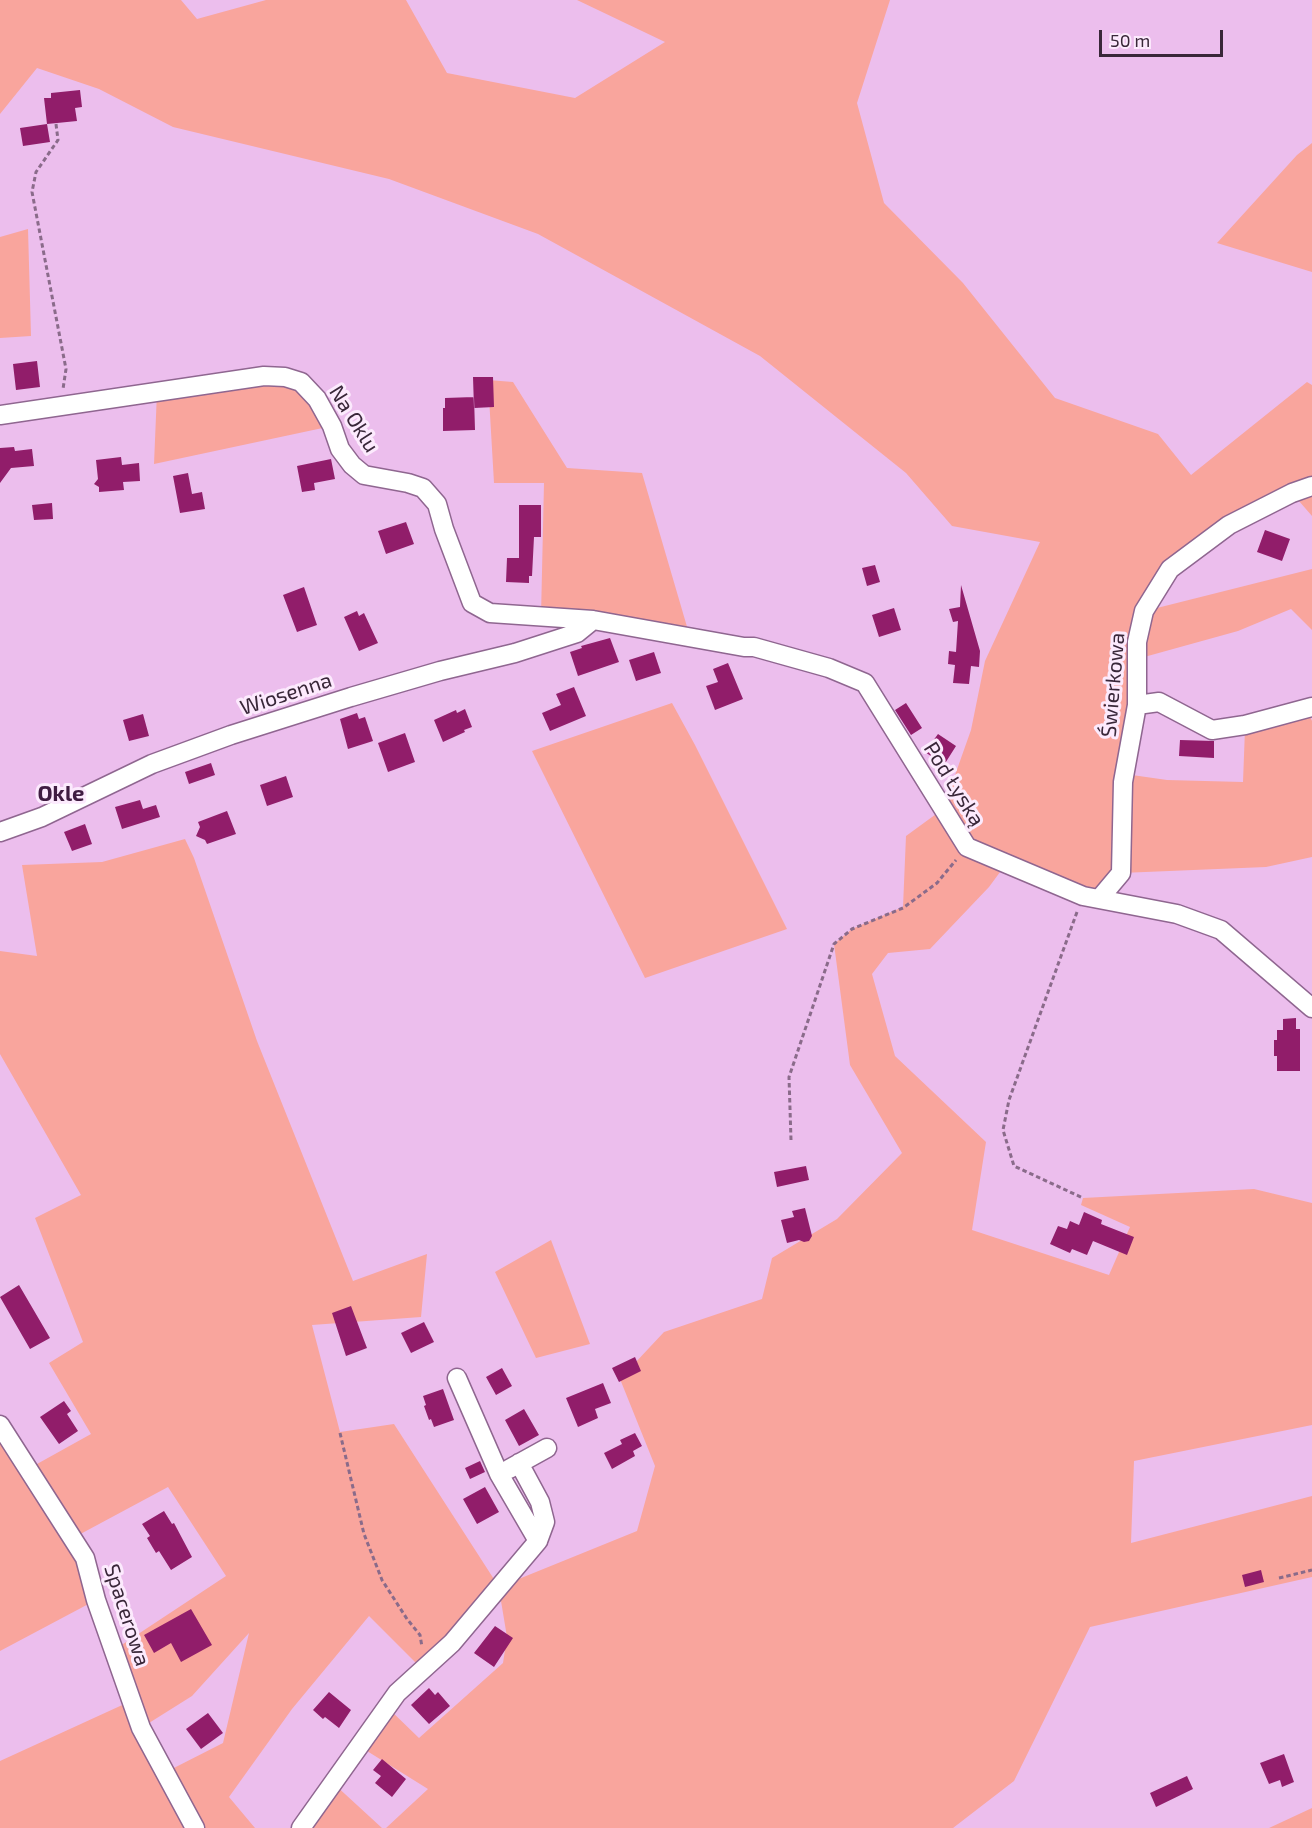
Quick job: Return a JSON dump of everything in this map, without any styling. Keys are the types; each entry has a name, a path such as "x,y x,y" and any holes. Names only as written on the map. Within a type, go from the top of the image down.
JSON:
{"street":[{"name":"Na Oklu","path":"0,416 264,376 285,377 301,382 317,399 332,426 340,449 352,465 364,475 423,488 436,504 472,603 490,613 593,620"},
{"name":"Świerkowa","path":"1091,897 1121,873 1123,782 1137,705 1137,642 1144,611 1170,569 1229,525 1312,486"},
{"name":"Wiosenna","path":"0,832 42,817 152,764 231,735 362,693 515,653 577,633 593,620"},
{"name":"Pod Łyską","path":"593,620 754,647 829,668 865,683 967,847 1091,897 1177,914 1221,930 1312,1008"},
{"path":"1137,705 1160,702 1212,730 1245,725 1312,707"},
{"path":"457,1378 500,1474 538,1541"},
{"name":"Spacerowa","path":"0,1425 85,1558 96,1600 141,1728 195,1828"},
{"path":"500,1474 547,1448"},
{"path":"301,1828 397,1693 452,1644 538,1541 545,1522 540,1502 519,1463"}],"path":[{"path":"56,124 58,140 36,172 32,192 66,369 64,387 56,407"},
{"path":"791,1140 789,1077 834,944 852,929 903,908 937,883 967,847"},
{"path":"1083,1198 1014,1166 1002,1130 1009,1100 1091,897"},
{"path":"340,1433 364,1534 382,1580 420,1635 423,1670"},
{"path":"1279,1578 1312,1570"}],"shaded area":[{"path":"0,0 181,0 197,19 266,0 406,0 447,73 575,98 665,42 577,0 890,0 857,103 884,203 963,283 1055,398 1158,434 1191,475 1307,382 1312,385 1312,516 1292,493 1170,569 1145,611 1312,569 1312,630 1291,609 1238,631 1137,659 1132,775 1167,780 1243,782 1245,729 1308,712 1312,721 1312,857 1266,867 1121,873 1100,898 1006,864 989,887 930,949 888,953 872,974 895,1056 986,1142 972,1230 1109,1275 1130,1227 1081,1205 1083,1198 1254,1189 1312,1203 1312,1425 1134,1461 1131,1543 1312,1496 1312,1577 1090,1627 1014,1781 953,1828 386,1828 428,1789 359,1746 387,1707 419,1738 503,1663 507,1637 499,1589 423,1670 369,1616 292,1709 229,1797 255,1828 0,1828 0,1761 131,1701 114,1650 226,1576 168,1487 73,1538 96,1600 0,1651 0,1425 28,1469 91,1434 49,1363 83,1342 35,1218 81,1195 0,1054 0,951 37,956 22,865 102,862 185,839 194,858 257,1041 353,1281 427,1254 421,1317 312,1325 340,1432 394,1424 499,1587 637,1531 655,1466 620,1379 664,1332 762,1299 772,1258 837,1219 902,1153 850,1065 834,944 852,929 903,907 906,836 943,809 971,730 985,661 1040,542 952,526 906,473 760,356 538,234 389,179 173,127 99,89 37,68 0,114","holes":["249,1633 223,1743 166,1772 141,1728 192,1696"]},
{"path":"1312,143 1312,272 1217,243 1297,155"},
{"path":"28,229 31,336 0,338 0,237"},
{"path":"285,377 332,426 154,464 157,392"},
{"path":"488,380 513,382 567,468 642,473 690,637 541,616 544,483 494,483"},
{"path":"672,703 787,929 645,978 532,751"},
{"path":"551,1240 590,1344 536,1358 495,1272"},
{"path":"333,1783 382,1828 301,1828"},
{"path":"1312,1808 1312,1828 1269,1828"}],"building":[{"path":"80,90 82,107 75,108 77,121 47,124 44,98 51,98 51,93"},
{"path":"47,124 50,142 23,146 20,128"},
{"path":"37,361 40,387 16,390 13,364"},
{"path":"473,377 493,377 494,407 474,408"},
{"path":"474,397 475,430 443,431 445,398"},
{"path":"14,447 15,451 32,449 34,466 11,468 0,483 0,448"},
{"path":"121,457 122,465 139,463 140,481 123,482 124,490 99,492 99,487 94,484 98,479 96,460"},
{"path":"331,459 335,479 314,483 315,490 302,492 297,466"},
{"path":"188,473 192,494 202,492 205,509 180,513 173,476"},
{"path":"52,503 53,519 34,520 32,505"},
{"path":"519,505 541,505 541,537 534,537 532,576 529,576 529,583 506,582 507,558 519,558"},
{"path":"406,522 414,544 386,554 378,531"},
{"path":"1265,530 1290,539 1282,561 1257,552"},
{"path":"875,565 880,582 867,586 862,568"},
{"path":"961,585 980,651 979,667 971,666 969,684 953,683 955,665 948,664 949,651 956,652 958,621 953,622 949,609 960,607"},
{"path":"304,587 317,625 297,632 283,595"},
{"path":"894,608 901,630 879,637 872,615"},
{"path":"357,611 359,616 364,613 378,643 359,651 344,617"},
{"path":"610,638 619,662 578,676 570,652 582,648 581,646"},
{"path":"654,652 661,673 636,681 629,660"},
{"path":"728,663 743,699 715,710 706,686 718,682 713,669"},
{"path":"574,687 586,716 550,731 542,713 561,705 556,694"},
{"path":"906,703 922,728 911,735 895,710"},
{"path":"465,709 472,727 443,742 434,720 456,710 457,713"},
{"path":"357,713 359,719 365,717 373,741 348,749 340,719"},
{"path":"143,714 149,736 129,741 123,720"},
{"path":"405,733 415,762 388,772 378,743"},
{"path":"938,734 956,746 944,765 925,752"},
{"path":"1180,740 1214,741 1214,758 1179,756"},
{"path":"211,763 215,775 189,784 185,772"},
{"path":"286,776 293,797 267,806 260,785"},
{"path":"140,800 143,809 156,805 160,817 122,829 115,807"},
{"path":"227,811 236,834 207,844 205,840 196,836 200,827 198,822"},
{"path":"85,824 92,844 72,851 64,832"},
{"path":"1296,1018 1296,1029 1300,1029 1300,1071 1277,1071 1274,1040 1277,1040 1277,1030 1283,1030 1283,1019"},
{"path":"806,1166 809,1180 777,1187 774,1172"},
{"path":"805,1208 812,1236 809,1241 799,1240 787,1243 781,1220 794,1217 792,1211"},
{"path":"1084,1212 1102,1220 1101,1224 1134,1237 1127,1255 1093,1241 1087,1255 1072,1249 1070,1253 1050,1244 1058,1226 1067,1229 1070,1221 1079,1225"},
{"path":"19,1285 50,1338 30,1349 0,1297"},
{"path":"351,1306 367,1348 346,1356 332,1313"},
{"path":"424,1322 434,1342 411,1353 401,1333"},
{"path":"635,1357 641,1371 619,1382 612,1368"},
{"path":"502,1368 512,1386 496,1395 486,1377"},
{"path":"603,1383 611,1403 595,1409 598,1418 578,1427 566,1398"},
{"path":"443,1389 454,1420 434,1427 424,1406 426,1405 423,1396"},
{"path":"64,1401 71,1411 67,1414 78,1431 59,1444 40,1417"},
{"path":"524,1409 539,1435 519,1446 505,1420"},
{"path":"635,1433 642,1446 633,1451 635,1456 612,1469 604,1453 622,1444 620,1440"},
{"path":"480,1461 485,1472 470,1479 465,1468"},
{"path":"485,1487 499,1512 477,1524 463,1499"},
{"path":"164,1511 172,1524 174,1523 192,1557 171,1570 159,1551 156,1553 147,1538 150,1536 142,1524"},
{"path":"1261,1570 1264,1582 1245,1587 1242,1575"},
{"path":"191,1609 212,1645 181,1662 171,1643 154,1653 144,1635"},
{"path":"495,1626 513,1638 494,1667 474,1653"},
{"path":"429,1688 435,1695 438,1692 450,1706 429,1724 411,1705"},
{"path":"329,1692 351,1710 339,1728 313,1710"},
{"path":"208,1713 223,1733 201,1749 186,1729"},
{"path":"1284,1754 1294,1782 1282,1787 1280,1780 1269,1784 1260,1763"},
{"path":"382,1759 406,1779 392,1797 375,1783 381,1776 373,1770"},
{"path":"1187,1776 1193,1789 1156,1807 1150,1793"}],"district":[{"name":"Okle","path":"61,794"}]}
